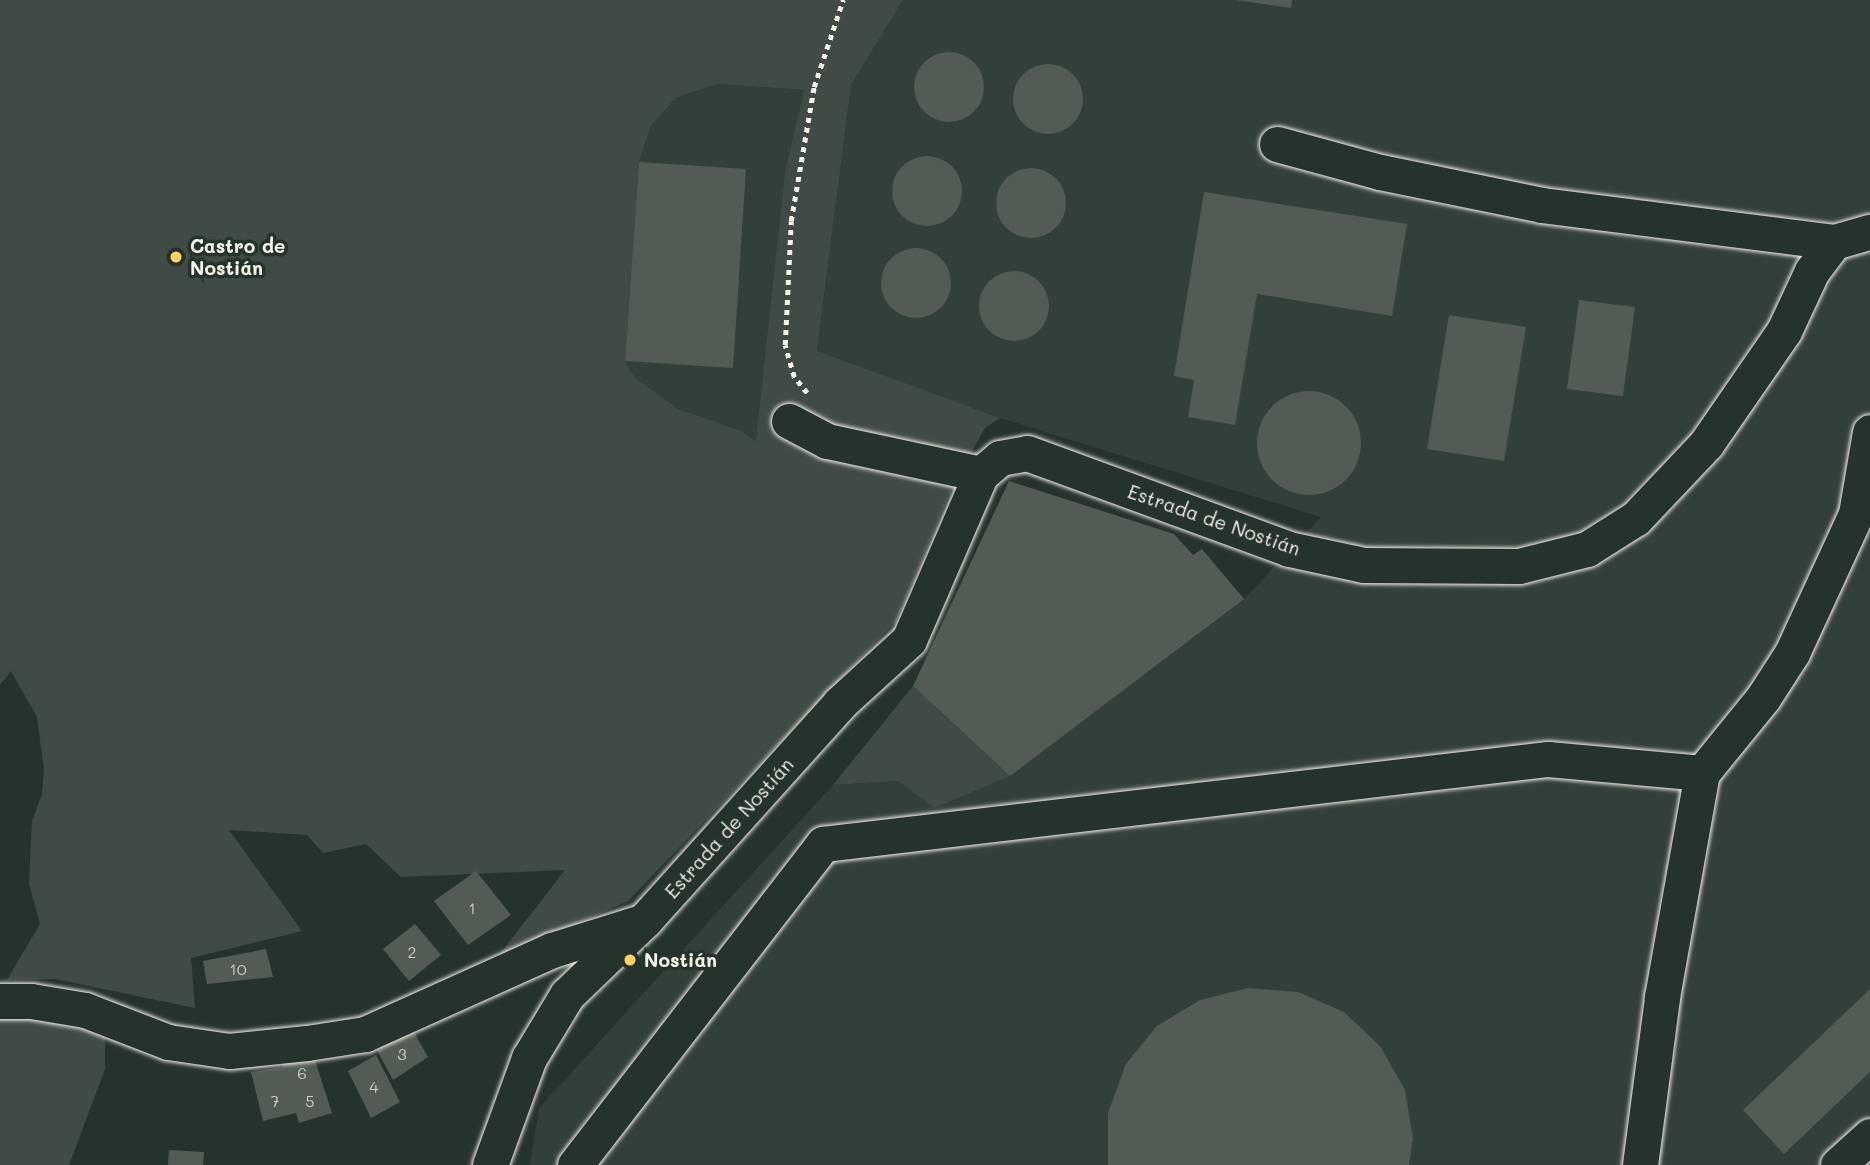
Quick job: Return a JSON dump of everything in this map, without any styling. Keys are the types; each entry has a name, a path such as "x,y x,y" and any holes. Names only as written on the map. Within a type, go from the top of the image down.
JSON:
{"street":[{"path":"1277,144 1380,172 1542,205 1834,242 1870,232"},
{"name":"Estrada de Nostián","path":"490,1165 529,1058 567,995 643,921 840,703 909,640 981,474 1000,458 1027,453 1289,549 1364,565 1519,566 1587,549 1636,518 1706,444 1784,331 1812,271 1834,242"},
{"path":"799,409 827,441 981,474"},
{"path":"1640,1165 1662,997 1702,774 1763,698 1792,653 1856,514 1870,432"},
{"path":"575,1165 823,844 1548,759 1702,774"},
{"path":"0,1001 31,1001 85,1010 168,1042 229,1051 307,1043 376,1030 552,950 643,921"},
{"path":"1838,1165 1870,1136"}],"path":[{"path":"799,409 785,345 791,221 814,87 843,0"}],"shaded area":[{"path":"0,0 903,0 851,85 817,351 1000,418 985,428 954,483 896,621 628,901 496,959 565,870 401,877 366,844 323,853 307,835 229,830 302,931 191,958 195,1008 55,979 7,980 40,924 29,883 32,821 42,794 44,769 37,717 11,671 0,685","holes":["717,84 804,90 785,172 756,441 742,431 678,409 635,378 625,361 639,162 651,126 676,98"]},
{"path":"903,0 1870,0 1870,1165 530,1165 539,1108 833,785 898,781 935,808 1244,599 1321,517 1000,418 817,352 851,85"},
{"path":"717,84 804,90 785,172 757,441 742,431 678,410 635,378 625,361 639,162 651,126 676,98"},
{"path":"913,686 1010,776 934,808 898,781 833,785"},
{"path":"0,1017 56,1018 105,1031 105,1069 69,1165 0,1165"}],"building":[{"path":"1236,0 1292,0 1291,8"},
{"path":"956,52 969,58 978,67 982,73 982,101 974,112 963,120 942,122 924,112 916,101 914,80 924,62 935,54"},
{"path":"1055,64 1068,70 1077,79 1081,85 1081,113 1073,124 1062,132 1041,134 1023,124 1015,113 1013,92 1023,74 1034,66"},
{"path":"920,156 934,156 947,162 956,171 962,191 960,204 952,216 934,226 920,226 907,220 898,211 892,198 892,184 898,171 907,162"},
{"path":"639,162 746,169 733,368 625,361"},
{"path":"1038,168 1051,174 1060,183 1064,189 1064,217 1056,228 1045,236 1024,238 1006,228 998,217 996,196 1006,178 1017,170"},
{"path":"1204,192 1407,224 1392,316 1257,294 1235,425 1188,417 1194,380 1174,376"},
{"path":"923,248 936,254 945,263 949,269 949,297 941,308 930,316 909,318 891,308 883,297 881,276 891,258 902,250"},
{"path":"1007,271 1021,271 1034,277 1043,286 1049,306 1047,319 1039,331 1021,341 1007,341 994,335 985,326 979,313 979,299 985,286 994,277"},
{"path":"1579,300 1635,307 1623,396 1567,389"},
{"path":"1449,315 1526,327 1504,461 1427,449"},
{"path":"1309,391 1329,395 1352,414 1357,423 1361,443 1357,463 1338,486 1329,491 1309,495 1289,491 1266,472 1261,463 1257,443 1261,423 1280,400 1289,395"},
{"path":"1009,481 1174,534 1193,555 1202,549 1244,599 1010,776 913,686"},
{"path":"476,871 511,915 468,945 434,901"},
{"path":"415,924 441,955 409,981 383,949"},
{"path":"266,949 273,977 207,984 203,961"},
{"path":"1248,988 1298,992 1344,1012 1380,1046 1405,1090 1413,1139 1409,1165 1108,1165 1108,1113 1126,1064 1157,1026 1200,1000"},
{"path":"1870,989 1870,1072 1784,1154 1743,1110"},
{"path":"410,1025 428,1057 393,1080 377,1050"},
{"path":"312,1051 332,1113 299,1123 296,1113 263,1121 251,1072 283,1067 280,1054"},
{"path":"376,1055 400,1102 371,1118 348,1071"},
{"path":"169,1150 204,1152 203,1165 168,1165"}],"place":[{"name":"Castro de Nostián","path":"176,257"},
{"name":"Nostián","path":"630,960"}]}
